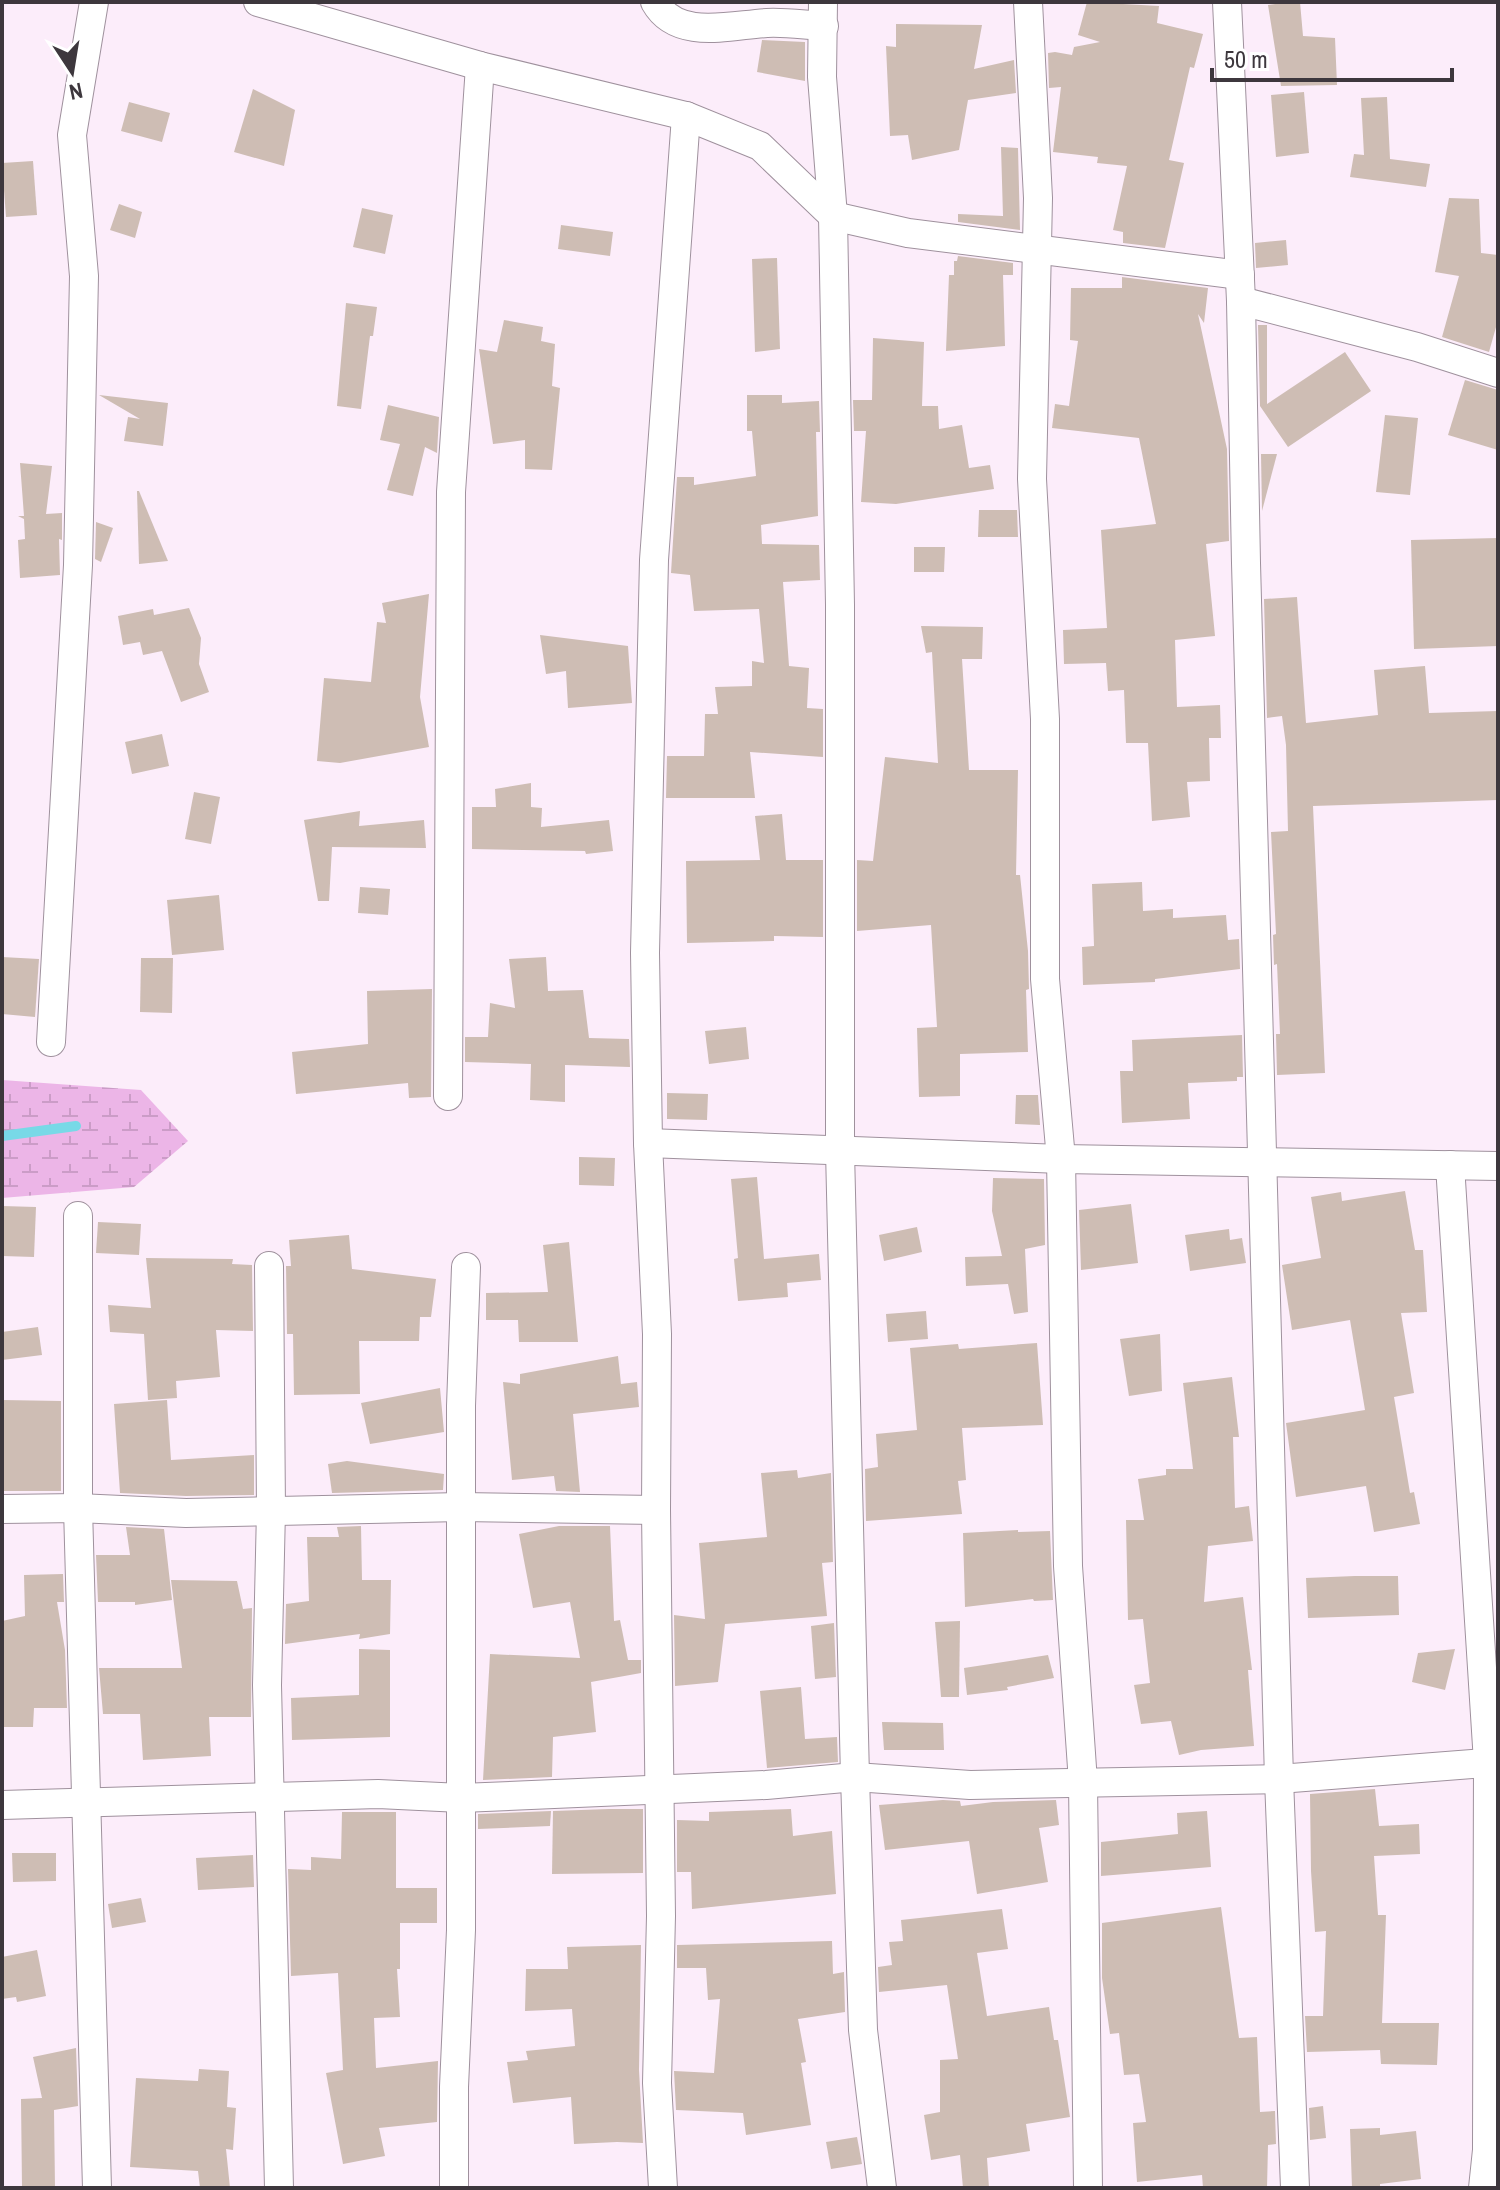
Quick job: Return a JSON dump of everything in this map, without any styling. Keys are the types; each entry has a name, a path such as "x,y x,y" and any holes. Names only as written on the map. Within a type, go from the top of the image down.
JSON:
{"street":[{"path":"51,1042 78,565 84,276 72,135 94,2"},
{"path":"258,2 480,66 686,116 760,146 833,216 908,233 1038,248 1240,288 1498,373"},
{"path":"655,2 661,12 681,25 718,29 824,14 822,77 833,216 840,605 840,1151 855,1777 863,2030 882,2188"},
{"path":"1028,2 1038,248 1032,479 1045,719 1045,979 1061,1159 1068,1566 1083,1782 1088,2188"},
{"path":"1227,2 1240,288 1279,1779 1295,2188"},
{"path":"448,1096 451,492 480,66"},
{"path":"663,2188 657,2083 661,1916 657,1334 648,1143 645,953 654,560 686,116"},
{"path":"648,1143 1061,1159 1498,1166"},
{"path":"1450,1165 1493,1762 1487,2150 1483,2188"},
{"path":"78,1216 78,1508 97,2188"},
{"path":"269,1266 271,1510 268,1798 279,2188"},
{"path":"454,2188 454,2087 461,1930 461,1406 466,1267"},
{"path":"2,1509 78,1508 186,1513 461,1507 656,1510"},
{"path":"2,1805 378,1794 461,1798 766,1785 855,1777 970,1785 1279,1779 1493,1762"}],"green space":[{"path":"2,1080 141,1090 188,1141 134,1187 2,1198"}],"building":[{"path":"1087,2 1159,6 1157,23 1203,34 1194,68 1190,67 1169,160 1184,163 1165,248 1123,243 1123,232 1113,230 1127,166 1097,163 1098,157 1053,152 1061,87 1049,88 1048,53 1072,55 1074,47 1100,42 1078,35"},
{"path":"1300,2 1303,36 1335,38 1337,85 1281,86 1268,5"},
{"path":"896,24 982,25 974,69 1014,60 1016,93 968,100 959,150 912,160 908,135 890,136 886,46 896,47"},
{"path":"762,40 805,42 805,81 757,72"},
{"path":"253,89 295,110 284,166 234,152"},
{"path":"1304,92 1309,153 1276,157 1271,95"},
{"path":"1387,97 1390,159 1430,164 1426,187 1350,177 1354,154 1364,155 1361,98"},
{"path":"129,102 170,113 162,142 121,131"},
{"path":"1001,147 1018,148 1020,230 958,222 958,214 1003,216"},
{"path":"33,161 37,215 6,217 2,163"},
{"path":"1449,198 1479,199 1481,253 1498,255 1498,320 1489,352 1442,337 1459,276 1435,272"},
{"path":"119,204 142,212 135,238 110,230"},
{"path":"362,208 393,215 385,254 353,247"},
{"path":"561,225 613,232 610,256 558,249"},
{"path":"1286,240 1288,265 1256,268 1255,243"},
{"path":"958,256 1013,263 1013,275 1003,275 1005,346 946,351 949,275 954,275 954,261"},
{"path":"777,258 780,349 755,352 752,259"},
{"path":"1122,277 1208,288 1204,323 1198,314 1227,449 1229,541 1206,544 1215,636 1175,640 1177,707 1220,705 1221,738 1209,738 1210,781 1187,782 1190,817 1152,821 1148,743 1126,743 1124,690 1108,691 1106,663 1064,664 1063,630 1107,628 1101,530 1156,524 1139,438 1052,428 1055,404 1069,406 1078,341 1070,340 1071,288 1122,288"},
{"path":"346,303 377,307 373,336 370,336 361,409 337,406"},
{"path":"504,320 543,327 541,341 555,344 552,386 560,388 552,470 525,469 525,440 493,444 479,349 497,352"},
{"path":"1258,325 1267,325 1267,404 1345,352 1371,391 1288,447 1260,406"},
{"path":"873,338 924,342 922,406 938,406 939,429 962,425 969,468 990,465 994,489 896,504 861,502 866,431 854,431 853,400 872,400"},
{"path":"1465,380 1498,390 1498,450 1448,435"},
{"path":"99,395 168,403 163,446 124,441 128,417 140,419"},
{"path":"747,395 782,395 782,403 819,401 820,432 816,432 818,516 761,525 762,544 819,545 820,580 783,582 789,666 809,668 807,708 823,709 823,757 750,752 755,798 666,798 667,756 704,756 705,714 718,714 715,687 752,686 752,661 764,663 759,609 694,611 690,575 671,573 677,477 694,477 694,485 756,476 752,431 747,431"},
{"path":"388,405 439,417 437,453 425,447 413,496 387,490 400,444 380,440"},
{"path":"1385,415 1418,418 1410,495 1376,492"},
{"path":"1261,454 1277,454 1262,511"},
{"path":"20,463 52,466 46,514 62,513 60,575 20,578 18,540 25,539 24,519 18,516 24,516"},
{"path":"139,491 168,561 139,564"},
{"path":"979,510 1017,510 1018,537 978,537"},
{"path":"96,522 113,528 101,562 95,559"},
{"path":"1498,538 1498,646 1414,649 1411,540"},
{"path":"914,547 945,547 944,572 914,572"},
{"path":"429,594 420,697 429,747 340,763 317,761 324,678 371,682 377,622 386,623 382,603"},
{"path":"1297,597 1306,723 1378,715 1374,670 1425,666 1429,713 1498,711 1498,800 1313,806 1325,1073 1277,1075 1276,1034 1280,1034 1277,964 1274,965 1273,935 1276,934 1271,832 1288,831 1286,745 1282,716 1267,718 1264,599"},
{"path":"189,608 201,638 199,664 209,692 181,702 162,651 143,655 140,642 123,645 118,616 153,609 154,615"},
{"path":"921,626 983,627 982,659 962,659 969,770 1018,770 1016,875 1020,875 1028,951 1028,1052 960,1054 960,1096 919,1097 917,1028 937,1027 931,925 857,931 857,860 873,861 885,757 938,763 932,652 926,653"},
{"path":"540,635 628,646 632,703 568,708 566,671 546,674"},
{"path":"162,734 169,766 132,774 125,742"},
{"path":"531,783 531,807 542,808 541,827 609,820 613,851 586,854 585,851 472,849 472,807 496,807 495,789"},
{"path":"194,792 220,797 211,844 185,839"},
{"path":"360,811 359,826 424,820 426,848 332,847 329,901 318,901 304,820"},
{"path":"782,814 786,860 823,860 823,937 774,936 774,941 687,943 686,861 760,860 755,816"},
{"path":"1142,882 1143,911 1173,909 1173,918 1226,915 1228,940 1239,939 1240,969 1155,979 1155,982 1083,985 1082,947 1094,946 1092,884"},
{"path":"360,887 390,889 388,915 358,913"},
{"path":"219,895 224,950 172,955 167,900"},
{"path":"2,957 39,959 35,1017 2,1014"},
{"path":"546,957 548,991 583,990 589,1038 629,1039 630,1067 565,1065 565,1102 530,1100 531,1064 465,1062 465,1037 488,1037 490,1003 515,1008 509,959"},
{"path":"141,958 173,958 172,1013 140,1012"},
{"path":"432,989 431,1097 409,1098 408,1083 296,1094 292,1052 368,1044 367,991"},
{"path":"746,1027 749,1059 709,1064 705,1031"},
{"path":"1242,1035 1243,1077 1237,1077 1237,1081 1188,1083 1190,1119 1122,1123 1120,1071 1133,1071 1132,1040"},
{"path":"667,1093 708,1094 707,1120 667,1119"},
{"path":"1016,1095 1038,1095 1040,1125 1015,1124"},
{"path":"579,1157 615,1158 614,1186 579,1185"},
{"path":"757,1177 764,1259 819,1254 821,1280 787,1283 788,1297 738,1301 734,1259 738,1258 731,1179"},
{"path":"993,1178 1044,1179 1045,1245 1025,1249 1028,1312 1014,1314 1008,1284 966,1286 965,1257 1002,1256 992,1211"},
{"path":"1405,1191 1415,1250 1423,1250 1427,1312 1401,1313 1414,1393 1394,1397 1410,1493 1414,1492 1420,1524 1374,1532 1366,1486 1296,1497 1286,1423 1365,1410 1350,1320 1292,1330 1282,1265 1321,1258 1311,1197 1341,1192 1342,1201"},
{"path":"1131,1204 1138,1263 1081,1270 1079,1210"},
{"path":"2,1206 36,1207 34,1257 2,1256"},
{"path":"98,1222 141,1224 139,1255 96,1253"},
{"path":"917,1227 922,1252 884,1261 879,1235"},
{"path":"1229,1229 1230,1240 1242,1238 1246,1263 1190,1271 1185,1235"},
{"path":"349,1235 352,1269 436,1279 431,1317 420,1317 419,1341 359,1341 360,1394 294,1395 293,1334 287,1334 286,1266 291,1266 289,1240"},
{"path":"569,1242 578,1342 519,1342 518,1320 486,1320 486,1293 548,1292 543,1245"},
{"path":"146,1258 233,1259 232,1264 252,1265 253,1331 216,1330 220,1377 176,1381 177,1398 148,1400 144,1334 110,1332 108,1305 151,1308"},
{"path":"926,1311 928,1339 888,1342 886,1314"},
{"path":"38,1327 42,1355 2,1360 2,1332"},
{"path":"1160,1334 1162,1391 1129,1396 1120,1339"},
{"path":"1037,1343 1043,1425 962,1428 966,1480 958,1481 962,1514 866,1521 865,1469 878,1467 876,1434 917,1430 910,1348 958,1344 959,1349"},
{"path":"618,1356 621,1384 637,1382 639,1407 573,1414 580,1492 556,1491 554,1476 512,1480 503,1382 520,1384 520,1374"},
{"path":"1232,1377 1239,1437 1233,1437 1235,1508 1249,1506 1253,1541 1208,1546 1204,1602 1243,1597 1252,1670 1248,1670 1254,1746 1179,1755 1171,1721 1141,1724 1134,1685 1150,1683 1143,1619 1128,1620 1126,1520 1144,1520 1138,1479 1166,1475 1166,1469 1193,1469 1183,1383"},
{"path":"440,1388 444,1432 370,1444 361,1403"},
{"path":"2,1400 61,1401 61,1491 3,1491"},
{"path":"167,1400 171,1460 254,1455 254,1495 120,1493 114,1404"},
{"path":"347,1461 444,1474 443,1490 332,1493 328,1464"},
{"path":"797,1470 798,1478 831,1473 833,1562 822,1563 827,1616 725,1624 718,1682 675,1686 674,1615 705,1619 699,1543 767,1537 761,1473"},
{"path":"361,1526 362,1580 391,1580 390,1634 359,1639 360,1634 285,1644 286,1604 309,1601 307,1537 339,1537 337,1527"},
{"path":"559,1526 610,1526 614,1621 620,1620 628,1660 641,1660 641,1673 591,1682 596,1732 553,1737 552,1777 483,1780 490,1654 580,1658 570,1602 533,1608 519,1534"},
{"path":"126,1527 164,1529 172,1600 135,1605 135,1602 98,1602 96,1555 130,1555"},
{"path":"1050,1531 1053,1600 1033,1599 965,1607 963,1533"},
{"path":"63,1574 64,1602 57,1602 65,1650 67,1708 34,1708 33,1727 2,1727 2,1621 25,1616 24,1575"},
{"path":"1398,1576 1399,1615 1308,1618 1306,1578"},
{"path":"171,1580 237,1581 243,1609 252,1608 251,1717 209,1717 211,1756 143,1760 140,1714 103,1714 99,1668 182,1668"},
{"path":"960,1621 959,1697 941,1697 935,1622"},
{"path":"834,1623 836,1677 815,1679 811,1626"},
{"path":"359,1649 390,1650 390,1737 292,1740 291,1698 359,1695"},
{"path":"1455,1649 1445,1690 1412,1682 1418,1653"},
{"path":"1048,1655 1054,1678 1007,1687 1008,1690 967,1695 964,1668"},
{"path":"801,1687 805,1739 837,1737 838,1762 767,1768 760,1691"},
{"path":"882,1722 943,1723 944,1750 884,1750"},
{"path":"1375,1789 1379,1826 1419,1824 1420,1854 1374,1856 1378,1915 1386,1915 1382,2023 1439,2023 1437,2065 1381,2064 1380,2050 1307,2052 1305,2016 1323,2016 1326,1931 1315,1932 1310,1794"},
{"path":"1056,1800 1059,1825 1039,1828 1048,1882 977,1894 969,1841 885,1850 879,1805 960,1801 961,1806"},
{"path":"643,1809 643,1873 552,1874 553,1811"},
{"path":"791,1809 793,1836 832,1831 836,1894 692,1909 691,1872 677,1872 677,1820 709,1821 709,1812"},
{"path":"551,1811 550,1826 478,1829 478,1814"},
{"path":"1207,1811 1211,1867 1101,1876 1101,1842 1178,1834 1177,1813"},
{"path":"342,1812 396,1812 396,1888 437,1888 437,1923 400,1923 400,1969 397,1969 400,2017 374,2018 376,2068 438,2061 437,2122 379,2128 385,2156 343,2164 326,2073 343,2070 338,1973 291,1976 288,1869 311,1870 311,1857 341,1859"},
{"path":"12,1853 56,1853 56,1881 13,1882"},
{"path":"253,1855 254,1887 198,1890 196,1858"},
{"path":"141,1898 146,1922 112,1928 108,1904"},
{"path":"1221,1907 1239,2038 1257,2037 1260,2112 1275,2111 1276,2144 1268,2145 1267,2188 1203,2188 1202,2175 1137,2182 1133,2123 1146,2122 1139,2074 1124,2075 1119,2033 1110,2034 1102,1978 1102,1923"},
{"path":"1002,1909 1008,1949 977,1953 987,2016 1049,2007 1054,2040 1058,2040 1070,2117 1026,2124 1030,2151 987,2158 989,2188 963,2188 960,2155 931,2160 924,2115 940,2112 940,2060 958,2059 947,1985 879,1992 878,1967 892,1965 889,1942 903,1941 901,1920"},
{"path":"832,1941 833,1974 844,1972 845,2012 798,2019 806,2062 801,2063 811,2125 746,2135 743,2113 676,2110 674,2071 714,2073 720,1999 708,2000 706,1968 677,1968 677,1945"},
{"path":"641,1945 639,2070 643,2143 574,2144 571,2097 513,2103 507,2062 528,2060 526,2051 575,2046 572,2009 525,2011 526,1969 568,1969 567,1947"},
{"path":"37,1950 46,1996 17,2002 16,1997 2,1999 2,1957"},
{"path":"76,2048 78,2106 54,2110 55,2188 22,2188 21,2099 42,2098 33,2057"},
{"path":"199,2069 229,2071 227,2107 236,2108 233,2150 226,2149 230,2188 200,2188 198,2171 130,2167 136,2078 198,2081"},
{"path":"1323,2106 1326,2138 1310,2140 1309,2108"},
{"path":"1380,2128 1380,2135 1416,2131 1421,2179 1380,2184 1380,2188 1352,2188 1350,2129"},
{"path":"857,2137 862,2164 831,2169 826,2142"}],"waterway":[{"path":"2,1136 76,1126"}]}
